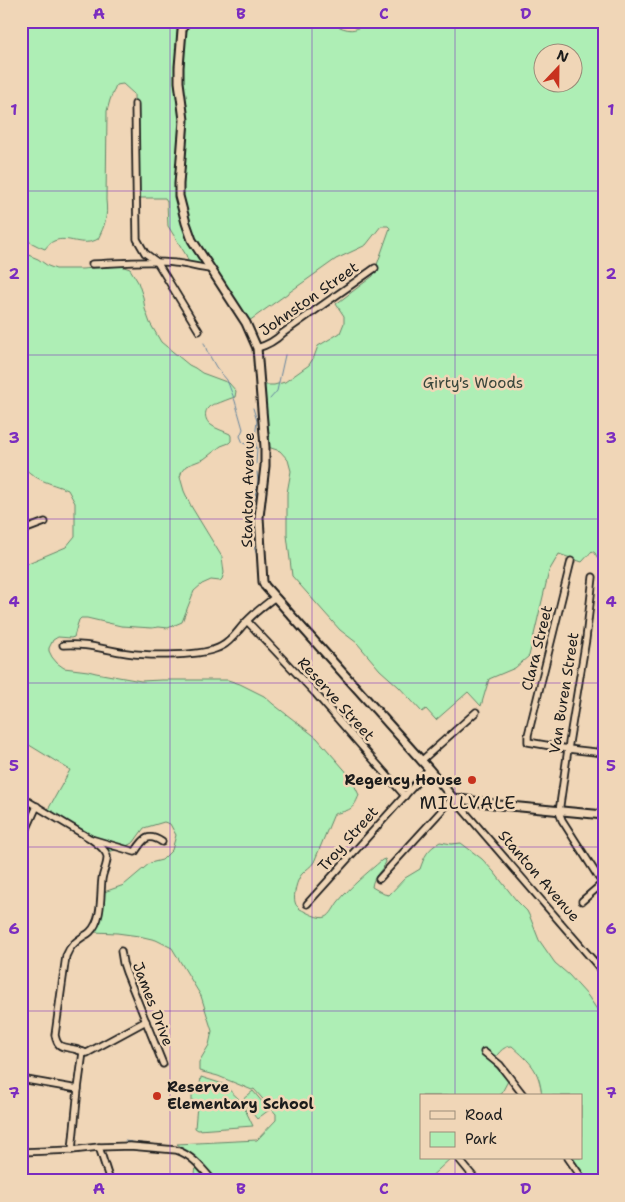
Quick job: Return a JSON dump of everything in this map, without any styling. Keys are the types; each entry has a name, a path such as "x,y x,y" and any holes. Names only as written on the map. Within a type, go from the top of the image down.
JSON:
{"street":[{"name":"Stanton Avenue","path":"185,21 182,30 179,66 184,120 179,196 192,240 246,323 257,348 265,466 259,517 263,582 429,769 604,973"},
{"path":"135,104 137,239 145,253 157,262 199,332"},
{"path":"92,264 147,261 176,263 202,269 211,269"},
{"name":"Johnston Street","path":"257,348 267,346 375,268"},
{"path":"21,531 45,522"},
{"name":"Clara Street","path":"568,749 528,742 528,735 571,561"},
{"name":"Van Buren Street","path":"560,812 586,639 593,577"},
{"path":"63,645 84,644 138,655 191,654 217,649 224,646 254,614 275,597"},
{"name":"Reserve Street","path":"247,621 315,692 405,796"},
{"path":"421,761 476,712"},
{"path":"568,749 603,753 604,731"},
{"name":"Troy Street","path":"307,904 429,769"},
{"path":"21,797 91,839 104,849 107,861 102,876 99,913 96,922 90,932 74,942 66,956 55,1035 57,1043 61,1047 87,1053 146,1021"},
{"path":"379,880 453,798 560,812 604,815"},
{"path":"21,845 36,806"},
{"path":"560,812 562,820 603,884 582,902"},
{"path":"91,839 135,852 147,838 156,838 162,842"},
{"name":"James Drive","path":"121,951 122,963 163,1064"},
{"path":"72,1150 82,1052"},
{"path":"484,1052 500,1065 522,1094"},
{"path":"21,1080 78,1089"},
{"path":"21,1152 130,1146 176,1150 183,1152 200,1165 213,1181"},
{"path":"99,1147 110,1181"},
{"path":"460,1160 477,1181"},
{"path":"569,1160 584,1181"}],"green space":[{"path":"21,21 185,21 181,41 184,120 179,184 186,223 211,269 190,266 186,255 168,226 167,201 165,198 136,198 134,94 123,84 116,85 107,111 107,211 98,239 86,242 59,240 52,242 45,249 21,238"},
{"name":"Girty's Woods","path":"191,21 329,21 339,27 351,30 359,27 364,21 604,21 604,570 592,551 582,562 559,554 549,571 529,656 515,668 489,679 481,706 468,692 436,720 426,709 422,712 380,670 357,643 340,630 292,576 287,535 287,493 291,471 288,460 280,451 268,447 264,385 285,382 309,365 318,346 340,333 344,323 344,316 336,304 373,276 390,228 388,226 381,226 366,245 336,259 249,321 194,235 184,204 182,182 188,119 182,79 185,32"},
{"path":"21,252 56,269 121,266 130,269 138,282 150,323 161,342 189,365 202,373 229,383 236,391 235,397 213,404 206,412 207,420 211,425 230,434 231,441 204,459 186,466 180,477 191,506 222,557 224,573 220,581 211,580 202,584 194,591 182,622 168,628 152,628 121,626 81,618 74,637 58,637 53,640 49,648 52,657 64,668 141,681 228,680 264,696 317,738 350,776 359,795 355,804 350,809 334,814 314,862 300,876 295,891 295,903 300,909 309,914 323,918 328,916 354,885 385,859 386,862 374,880 372,887 389,895 405,878 420,869 427,853 440,842 461,843 482,859 527,911 539,940 555,963 588,996 604,1020 604,1181 588,1181 574,1160 582,1160 582,1094 542,1094 539,1079 533,1067 512,1046 508,1046 498,1054 492,1063 508,1081 501,1094 420,1094 420,1160 449,1160 426,1181 194,1181 197,1159 177,1144 257,1140 276,1120 276,1114 254,1089 252,1090 218,1076 199,1071 199,1062 209,1045 212,1031 201,996 172,948 156,940 139,936 93,932 102,913 104,892 124,885 150,863 162,860 172,850 176,835 170,824 164,822 144,828 134,842 123,848 108,852 45,815 70,770 21,740 21,566 66,547 75,536 75,503 68,490 38,478 21,465"},
{"path":"201,1077 223,1084 241,1101 253,1126 198,1130 195,1128 197,1105 192,1104 192,1093 199,1092"},
{"path":"253,1091 269,1110 257,1119 242,1100"}],"waterway":[{"path":"204,343 216,367 227,380 243,429 240,436 243,443 257,448"},
{"path":"270,399 277,391 285,355"},
{"path":"253,408 257,421 255,438 257,448 256,464"},
{"path":"253,505 258,481 257,472"},
{"path":"250,516 253,539"},
{"path":"254,545 256,553"},
{"path":"125,1141 146,1144"}],"place":[{"name":"Regency House","path":"472,780"},
{"name":"Reserve Elementary School","path":"157,1096"}],"district":[{"name":"MILLVALE","path":"468,803"}]}
